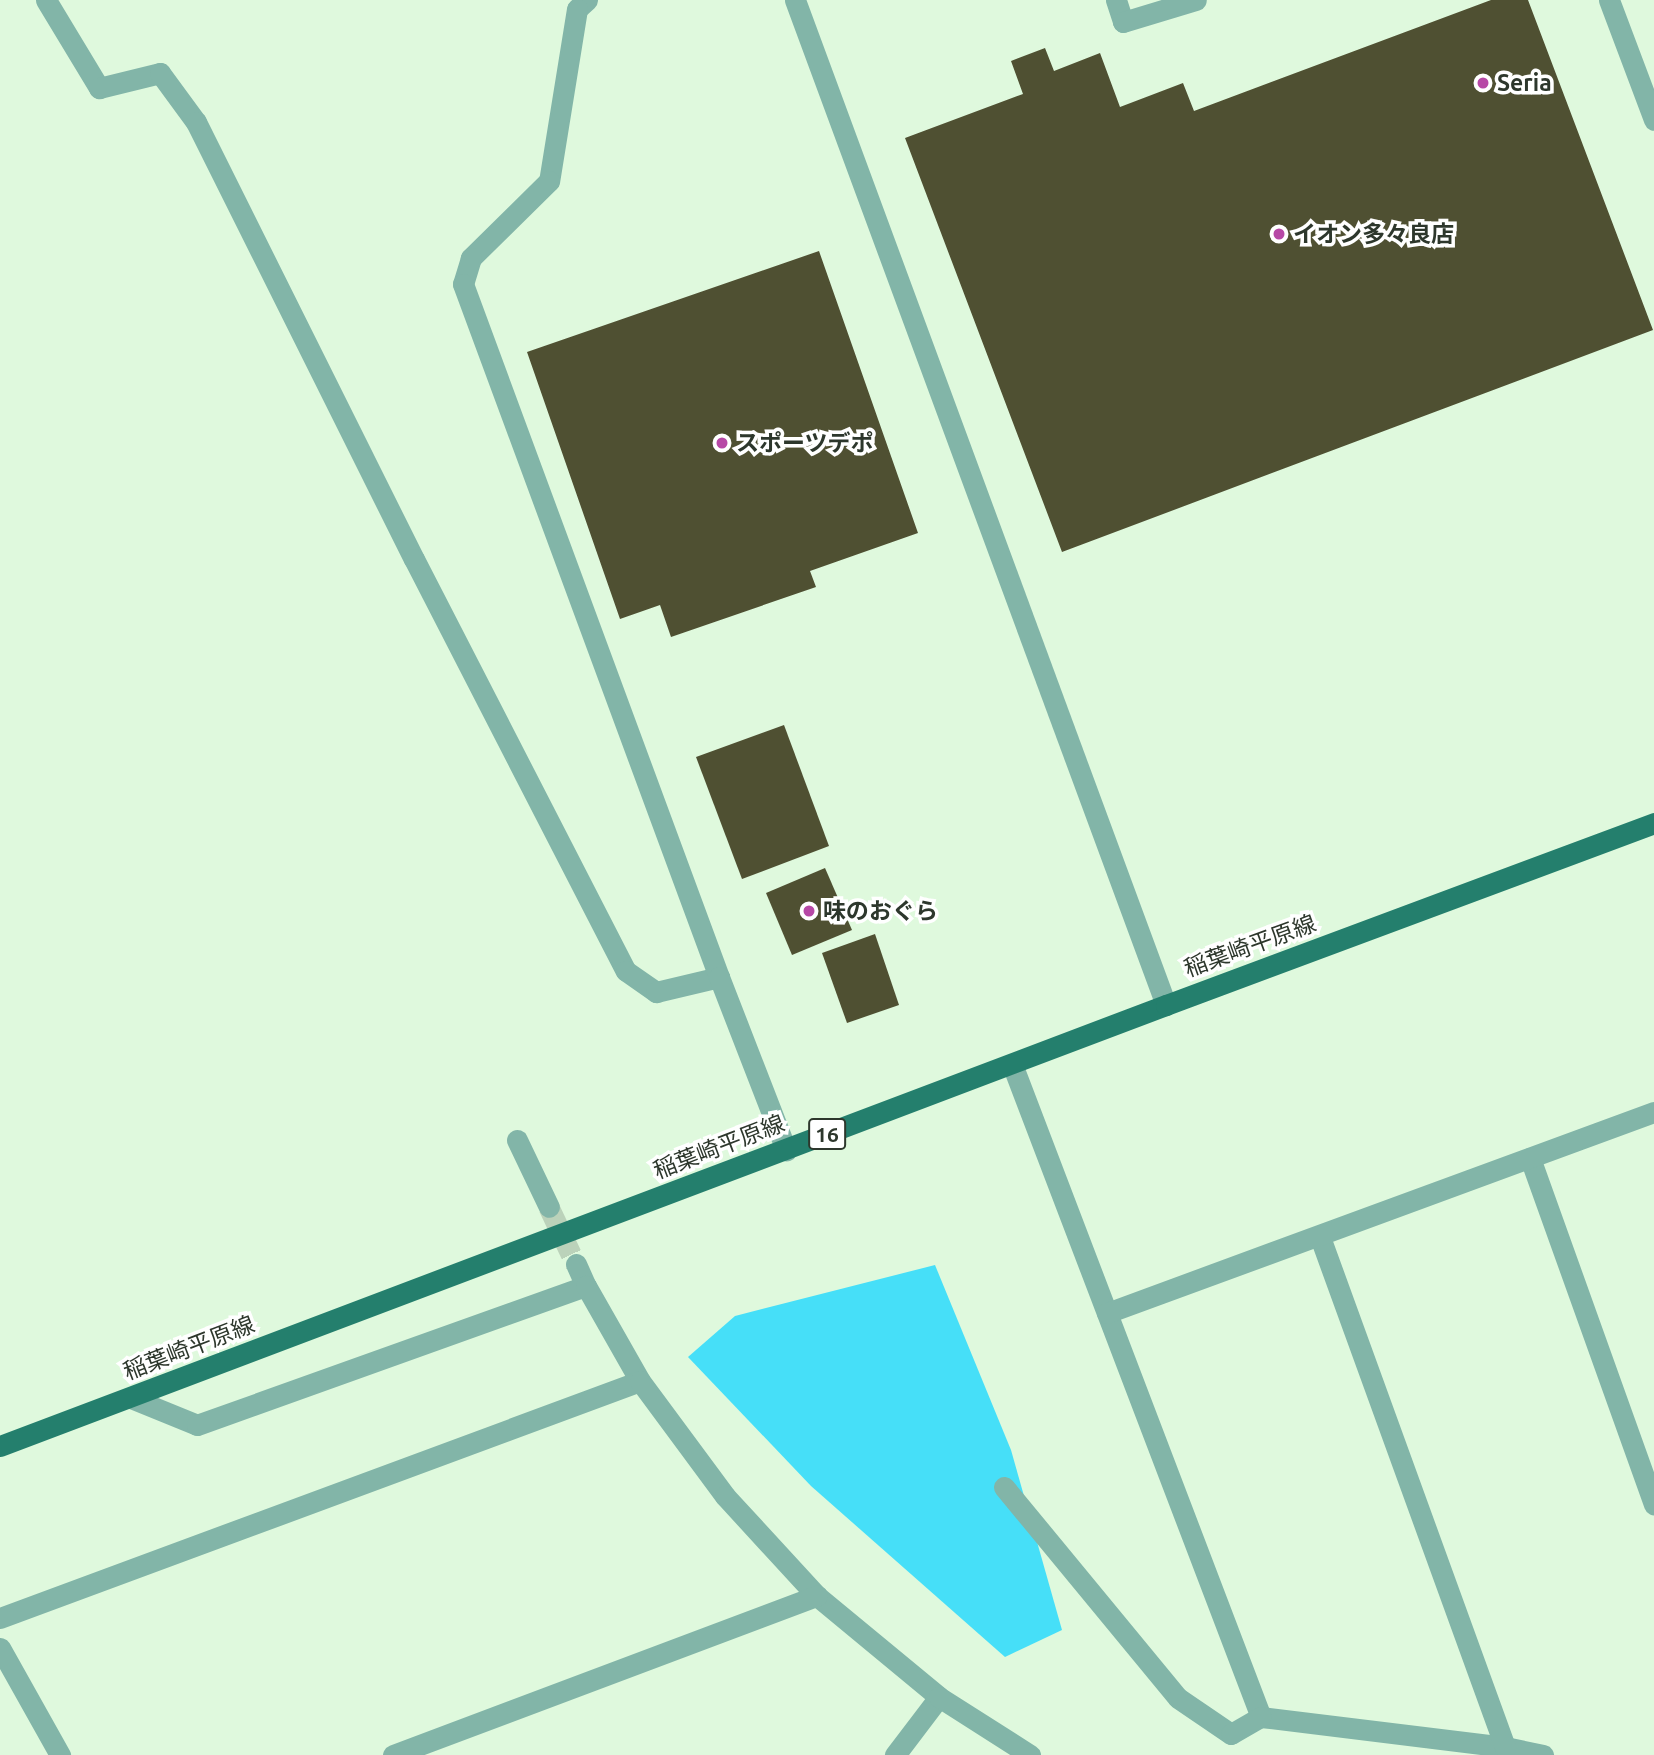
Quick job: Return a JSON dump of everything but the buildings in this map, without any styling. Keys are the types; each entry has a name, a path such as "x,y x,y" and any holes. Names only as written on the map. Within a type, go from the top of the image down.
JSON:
{"main road":[{"name":"稲葉崎平原線","path":"0,1446 1166,1004 1654,824"}],"street":[{"path":"46,0 99,88 160,73 196,122 420,571 626,971 656,992 719,977"},
{"path":"587,0 577,9 549,181 471,258 463,284 719,977 786,1150"},
{"path":"795,0 1166,1004"},
{"path":"1116,0 1123,22 1196,0"},
{"path":"1609,0 1654,120"},
{"path":"1012,1064 1261,1717"},
{"path":"1107,1313 1320,1237 1654,1112"},
{"path":"517,1140 549,1207"},
{"path":"1530,1158 1654,1504"},
{"path":"1320,1237 1505,1747"},
{"path":"576,1264 640,1381 725,1496 817,1596 939,1697 1030,1755"},
{"path":"131,1398 197,1425 586,1286"},
{"path":"0,1618 640,1381"},
{"path":"1004,1486 1178,1698 1231,1734 1261,1717 1505,1747 1543,1755"},
{"path":"393,1755 817,1596"},
{"path":"0,1648 60,1755"},
{"path":"895,1755 939,1697"}],"water":[{"path":"935,1265 1011,1450 1062,1630 1005,1657 811,1486 688,1357 735,1316"}],"tunnel":[{"path":"549,1207 576,1264"}],"place":[{"name":"Seria","path":"1483,83"},
{"name":"イオン多々良店","path":"1279,234"},
{"name":"スポーツデポ","path":"722,443"},
{"name":"味のおぐら","path":"809,911"}]}
